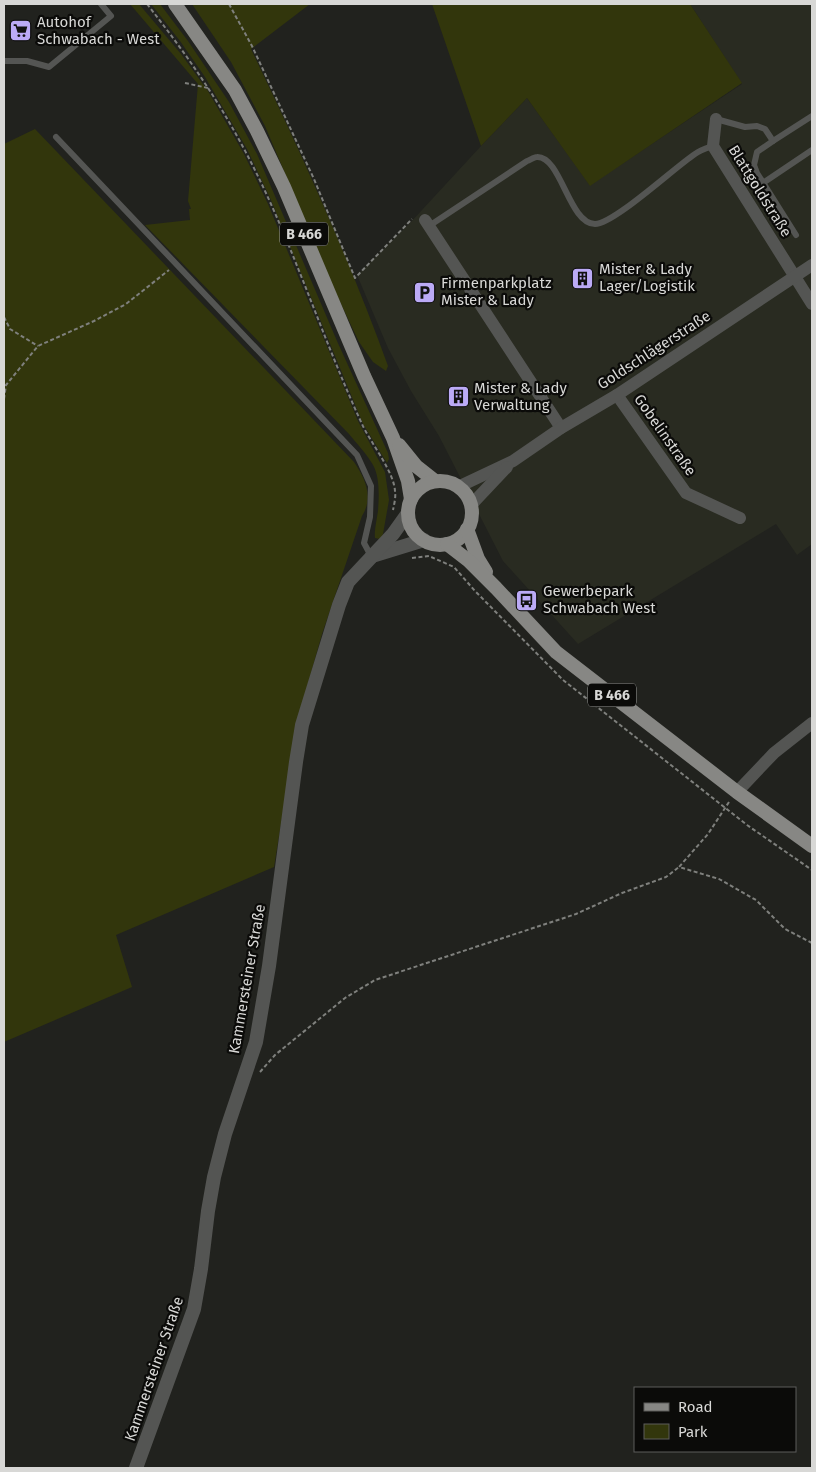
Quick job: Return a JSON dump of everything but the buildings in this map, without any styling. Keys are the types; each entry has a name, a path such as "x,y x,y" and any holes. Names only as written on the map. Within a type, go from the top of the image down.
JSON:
{"main road":[{"name":"B 466","path":"175,4 235,90 284,187 364,376 393,438 408,481 410,506"},
{"name":"B 466","path":"393,438 416,466 435,481"},
{"path":"435,481 443,481 458,487 464,492 471,505 472,514 467,529 462,536 447,544 424,540 413,529 409,521 410,506 417,491 425,484 435,481"},
{"name":"B 466","path":"467,529 478,559 496,588"},
{"name":"B 466","path":"447,544 469,561 556,652 737,792 812,846"}],"street":[{"name":"Blattgoldstraße","path":"716,119 713,146 812,304"},
{"path":"427,223 561,428"},
{"name":"Goldschlägerstraße","path":"458,487 513,461 561,428 617,395 812,265"},
{"name":"Gobelinstraße","path":"617,395 686,493 740,518"},
{"name":"Goldschlägerstraße","path":"471,505 513,461"},
{"name":"Kammersteiner Straße","path":"136,1468 194,1309 202,1269 208,1211 214,1177 225,1134 256,1042 269,966 302,725 348,582 392,534 410,506"},
{"path":"371,556 424,540"},
{"path":"737,792 774,753 812,723"}],"lane":[{"path":"4,61 27,61 49,67 111,16 101,4"},
{"path":"796,235 763,183 754,165 755,157 757,152 812,116"},
{"path":"716,119 744,127 757,126 765,129 773,141"},
{"path":"56,137 356,456 371,486 370,516 364,543 371,556"},
{"path":"427,223 536,157 543,158 550,163 572,203 586,221 593,224 602,223 630,205 696,153 713,146"},
{"path":"763,183 812,150"}],"path":[{"path":"147,4 208,88 256,172 274,211 349,397 364,429 391,476 396,490 392,514"},
{"path":"229,4 252,46 306,161 355,278 420,211 427,223"},
{"path":"186,84 208,88"},
{"path":"4,398 6,385 38,346 94,321 126,304 177,264"},
{"path":"4,318 10,329 38,346"},
{"path":"396,549 404,559 429,556 454,568 564,680 747,825 812,870"},
{"path":"244,1081 253,1081 275,1055 345,998 376,980 576,914 666,876 679,867 708,834 737,792"},
{"path":"679,867 719,879 756,900 784,928 812,943"}],"shaded area":[{"path":"690,4 812,4 812,544 797,555 776,524 578,644 503,561 439,436 411,391 388,348 357,275 410,223 527,98 590,185 742,84"}],"green space":[{"path":"130,4 139,4 181,54 208,91 244,154 268,204 358,421 385,472 389,500 383,534 380,539 375,538 379,493 378,481 373,465 368,457 349,434 145,225 190,220 189,209 191,209 188,201 198,84"},
{"path":"151,4 160,4 188,41 229,102 257,154 337,341 388,453 389,459 387,463 363,424 271,200 247,149 205,77"},
{"path":"192,4 310,4 251,49 341,246 388,366 386,371 373,362 359,342 333,287 265,126 231,62"},
{"path":"432,4 690,4 742,83 590,186 527,98 481,146"},
{"path":"35,129 354,462 365,481 368,495 366,509 322,634 307,687 293,749 274,867 116,935 132,987 4,1042 4,144"}],"place":[{"name":"Autohof Schwabach - West","path":"21,31"},
{"name":"Mister & Lady Lager/Logistik","path":"583,278"},
{"name":"Firmenparkplatz Mister & Lady","path":"425,292"},
{"name":"Mister & Lady Verwaltung","path":"458,397"},
{"name":"Gewerbepark Schwabach West","path":"527,600"}]}
